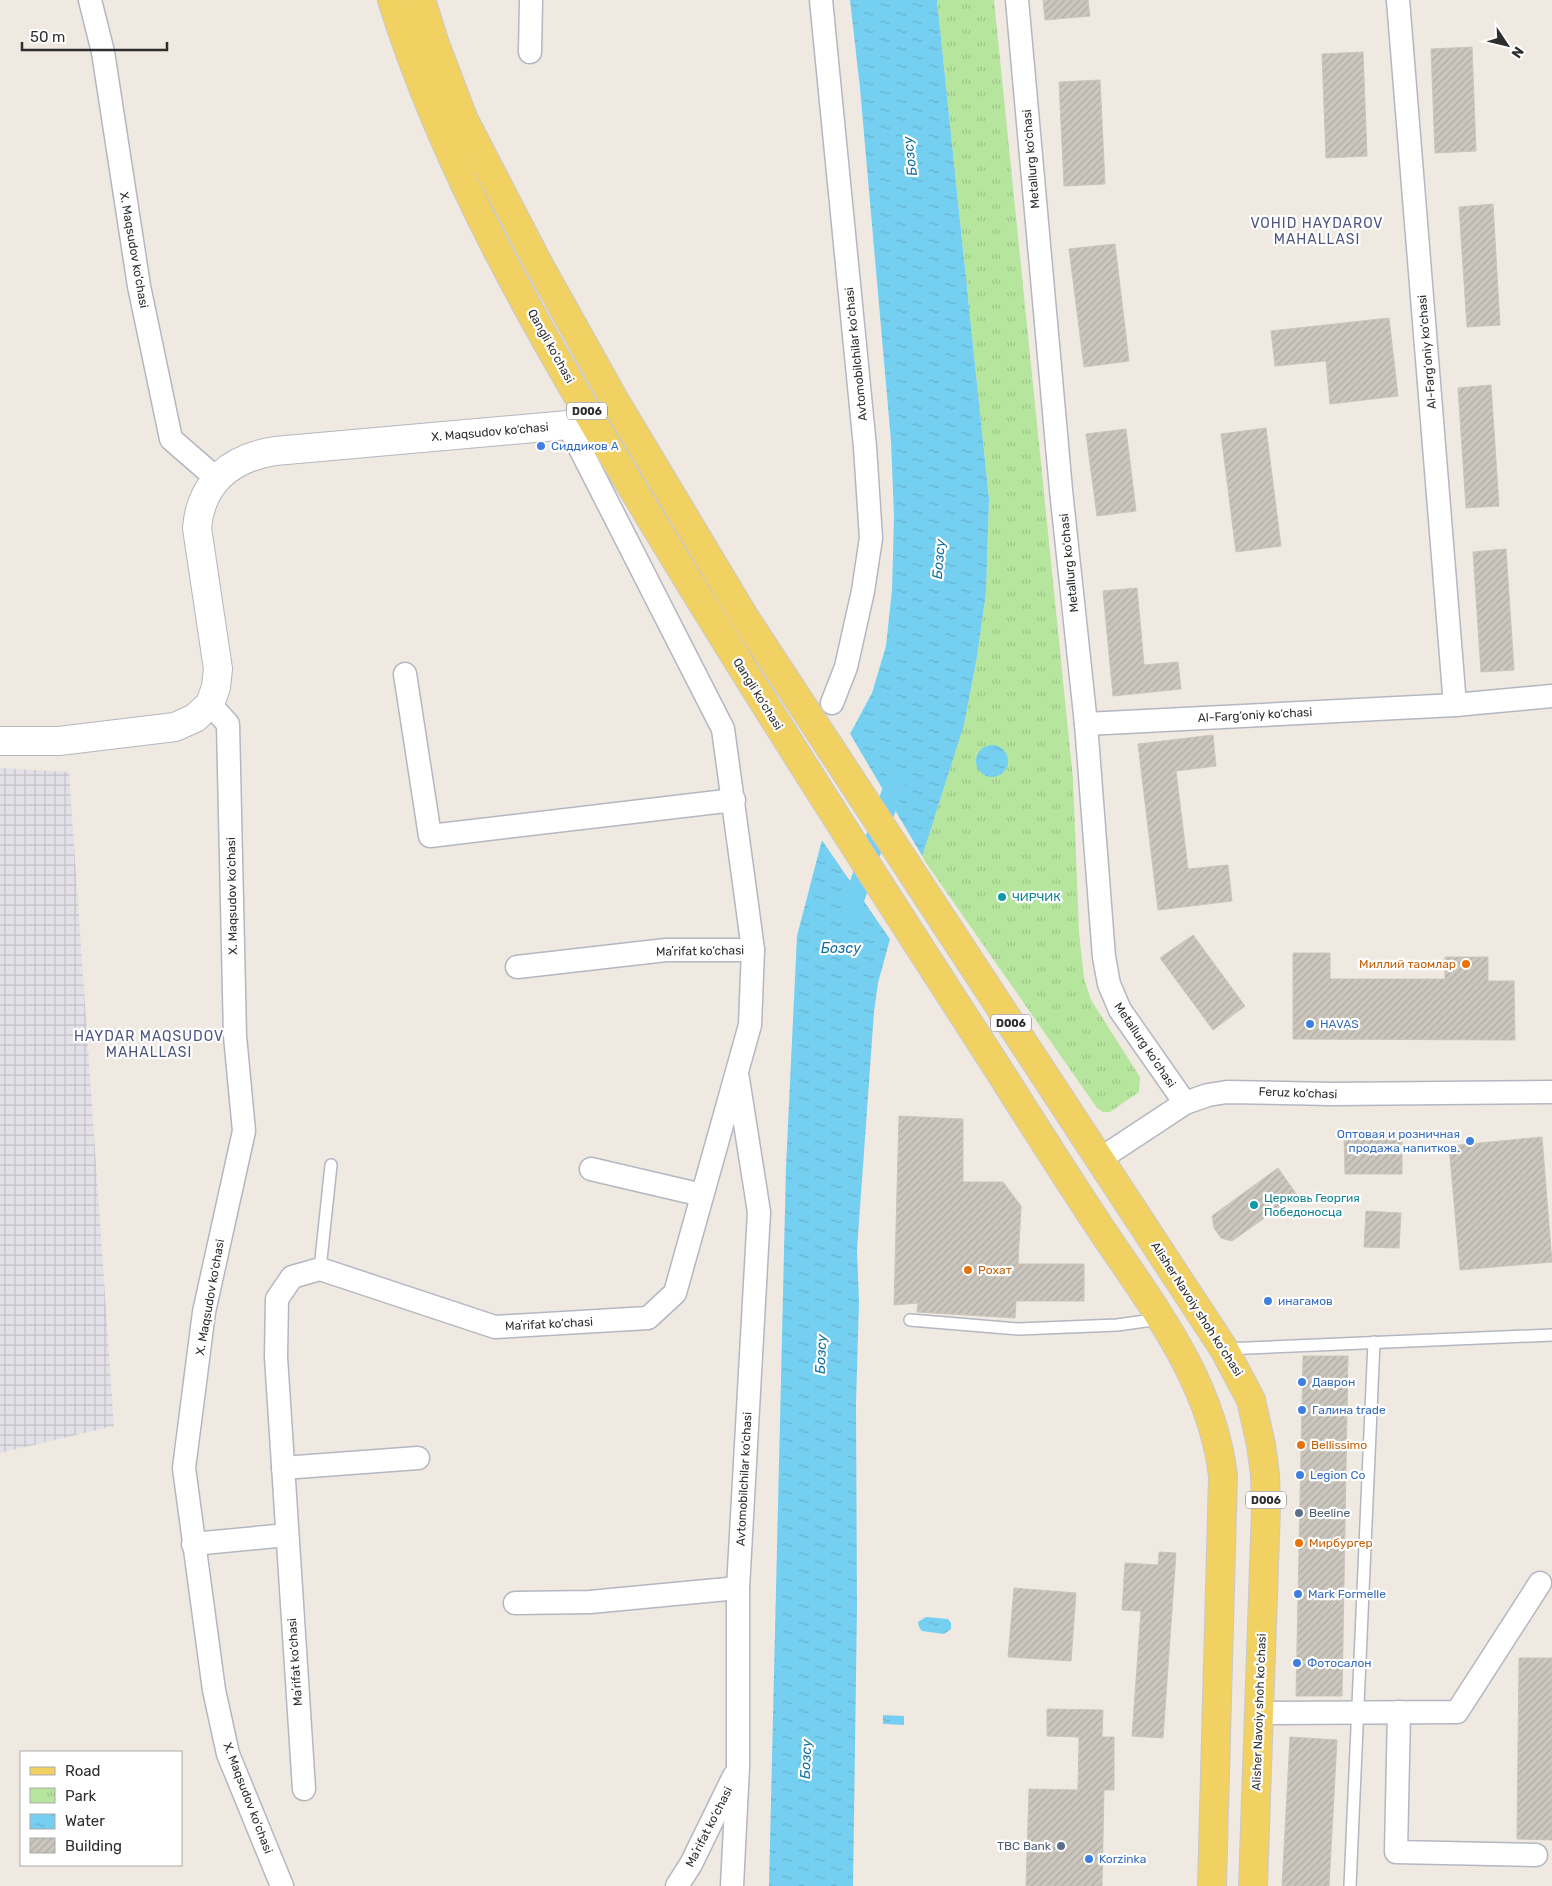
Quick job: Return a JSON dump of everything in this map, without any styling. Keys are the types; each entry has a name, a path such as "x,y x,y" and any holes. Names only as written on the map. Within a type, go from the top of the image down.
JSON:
{"main road":[{"name":"Qangli ko‘chasi","path":"392,0 426,97 458,169 512,276 578,420 745,674 1068,1180"},
{"name":"D006","path":"421,0 435,44 464,120 538,263 615,401"},
{"path":"578,420 615,401"},
{"name":"Alisher Navoiy shoh koʻchasi","path":"615,401 745,618 1224,1349 1251,1400 1262,1444 1266,1508 1254,1886"},
{"name":"Feruz ko‘chasi","path":"1068,1180 1100,1159"},
{"name":"D006","path":"1068,1180 1161,1319 1202,1391 1219,1446 1223,1476 1212,1886"}],"street":[{"name":"X. Maqsudov ko‘chasi","path":"90,0 102,52 138,277 171,439 217,479"},
{"path":"530,0 530,52"},
{"name":"Avtomobilchilar ko‘chasi","path":"821,0 866,447 871,538 863,592 846,667 832,703"},
{"name":"Metallurg ko‘chasi","path":"1017,0 1061,490 1086,724 1104,957 1109,984 1120,1010 1185,1103"},
{"name":"Al-Farg‘oniy ko‘chasi","path":"1398,0 1455,704"},
{"name":"X. Maqsudov ko‘chasi","path":"282,1886 228,1754 214,1690 184,1468 204,1312 244,1131 235,1036 228,724 210,704 216,687 218,669 197,528 198,511 204,496 217,479 235,464 248,457 275,451 578,420"},
{"name":"Qangli ko‘chasi","path":"578,420 723,729 753,950"},
{"path":"405,674 430,836 734,800"},
{"name":"Al-Farg‘oniy ko‘chasi","path":"1086,724 1455,704 1552,696"},
{"path":"0,741 59,741 174,727 195,718 210,704"},
{"name":"Maʼrifat ko‘chasi","path":"304,1789 276,1357 278,1299 292,1277 320,1269 495,1326 648,1318 675,1293 750,1025 753,950 666,950 516,967"},
{"name":"Avtomobilchilar ko‘chasi","path":"732,1886 738,1767 738,1588 759,1212 737,1074"},
{"name":"Feruz ko‘chasi","path":"1100,1159 1185,1103 1208,1095 1227,1092 1332,1094 1552,1092"},
{"path":"592,1169 702,1195"},
{"path":"283,1468 418,1458"},
{"path":"194,1544 287,1535"},
{"path":"1259,1713 1457,1712 1540,1583"},
{"path":"515,1603 590,1602 738,1588"},
{"path":"1399,1712 1396,1852 1536,1855"},
{"name":"Maʼrifat ko‘chasi","path":"678,1886 691,1864 738,1767"}],"lane":[{"path":"320,1269 330,1165"},
{"path":"910,1320 1018,1329 1117,1325 1161,1319"},
{"path":"1224,1349 1552,1335"},
{"path":"1350,1886 1374,1342"}],"shaded area":[{"path":"0,768 69,772 114,1426 0,1453"}],"green space":[{"path":"937,0 994,0 1073,779 1079,932 1084,978 1091,1000 1140,1077 1139,1092 1110,1112 1103,1112 1097,1108 922,857 964,725 977,657 986,593 989,499"}],"water":[{"path":"850,0 937,0 989,499 986,593 977,657 964,725 922,857 850,734 872,693 886,646 892,590 894,516 891,441 860,88"},
{"path":"992,745 998,746 1003,750 1007,755 1007,767 1003,772 998,776 992,777 986,776 981,772 977,767 976,761 977,755 981,750 986,746"},
{"name":"Бозсу","path":"822,840 890,939 878,983 874,1012 857,1250 859,1302 856,1403 857,1607 853,1886 769,1886 786,1167 797,936"},
{"path":"926,1617 948,1619 951,1623 951,1629 944,1634 922,1631 918,1622"},
{"path":"883,1715 904,1716 904,1725 883,1724"}],"pier":[{"path":"850,734 924,859 920,858 849,737"},
{"path":"823,837 892,937 892,942 822,840"}],"building":[{"path":"1043,0 1088,0 1090,16 1045,20"},
{"path":"1472,47 1476,151 1435,153 1431,49"},
{"path":"1363,52 1367,156 1326,158 1322,54"},
{"path":"1100,80 1105,184 1064,186 1059,82"},
{"path":"1493,204 1500,325 1467,327 1459,207"},
{"path":"1115,244 1129,361 1084,367 1069,249"},
{"path":"1389,318 1398,396 1330,404 1326,361 1275,366 1271,331"},
{"path":"1491,385 1499,506 1466,508 1458,388"},
{"path":"1266,428 1281,546 1236,552 1221,434"},
{"path":"1126,429 1136,511 1097,516 1086,434"},
{"path":"1506,549 1514,670 1481,672 1473,552"},
{"path":"1137,588 1144,665 1178,662 1181,689 1113,696 1103,591"},
{"path":"1213,735 1216,766 1176,771 1188,869 1228,865 1232,901 1158,910 1138,744"},
{"path":"1193,935 1245,1006 1213,1030 1160,958"},
{"path":"1293,953 1330,953 1330,979 1445,979 1445,957 1488,957 1488,981 1514,981 1515,1040 1293,1039"},
{"path":"899,1116 963,1119 963,1182 1003,1182 1021,1206 1018,1264 1084,1264 1084,1301 1016,1301 1015,1318 917,1312 918,1303 894,1305"},
{"path":"1344,1131 1402,1131 1402,1174 1345,1174"},
{"path":"1542,1137 1552,1262 1460,1270 1449,1146"},
{"name":"Церковь Георгия Победоносца","path":"1278,1168 1297,1195 1232,1241 1221,1238 1214,1228 1212,1216"},
{"path":"1366,1211 1401,1213 1399,1248 1364,1247"},
{"path":"1303,1356 1348,1356 1342,1696 1296,1696"},
{"path":"1159,1552 1176,1553 1163,1738 1132,1736 1141,1611 1122,1610 1125,1563 1158,1565"},
{"path":"1014,1588 1076,1593 1071,1661 1008,1657"},
{"path":"1519,1658 1552,1658 1552,1840 1517,1839"},
{"path":"1047,1709 1103,1710 1102,1737 1114,1737 1114,1790 1104,1790 1102,1886 1026,1886 1029,1789 1078,1790 1079,1737 1047,1736"},
{"path":"1290,1737 1337,1740 1329,1886 1282,1886"}],"waterway":[{"name":"Бозсу","path":"848,917 897,777"}],"place":[{"name":"Сиддиков А","path":"541,446"},
{"name":"ЧИРЧИК","path":"1002,897"},
{"name":"Миллий таомлар","path":"1466,964"},
{"name":"HAVAS","path":"1310,1024"},
{"name":"Оптовая и розничная продажа напитков.","path":"1470,1141"},
{"name":"Церковь Георгия Победоносца","path":"1254,1205"},
{"name":"Рохат","path":"968,1270"},
{"name":"инагамов","path":"1268,1301"},
{"name":"Даврон","path":"1302,1382"},
{"name":"Галина trade","path":"1302,1410"},
{"name":"Bellissimo","path":"1301,1445"},
{"name":"Legion Co","path":"1300,1475"},
{"name":"Beeline","path":"1299,1513"},
{"name":"Мирбургер","path":"1299,1543"},
{"name":"Mark Formelle","path":"1298,1594"},
{"name":"Фотосалон","path":"1297,1663"},
{"name":"TBC Bank","path":"1061,1846"},
{"name":"Korzinka","path":"1089,1859"}],"district":[{"name":"VOHID HAYDAROV MAHALLASI","path":"1317,232"},
{"name":"HAYDAR MAQSUDOV MAHALLASI","path":"149,1044"}]}
